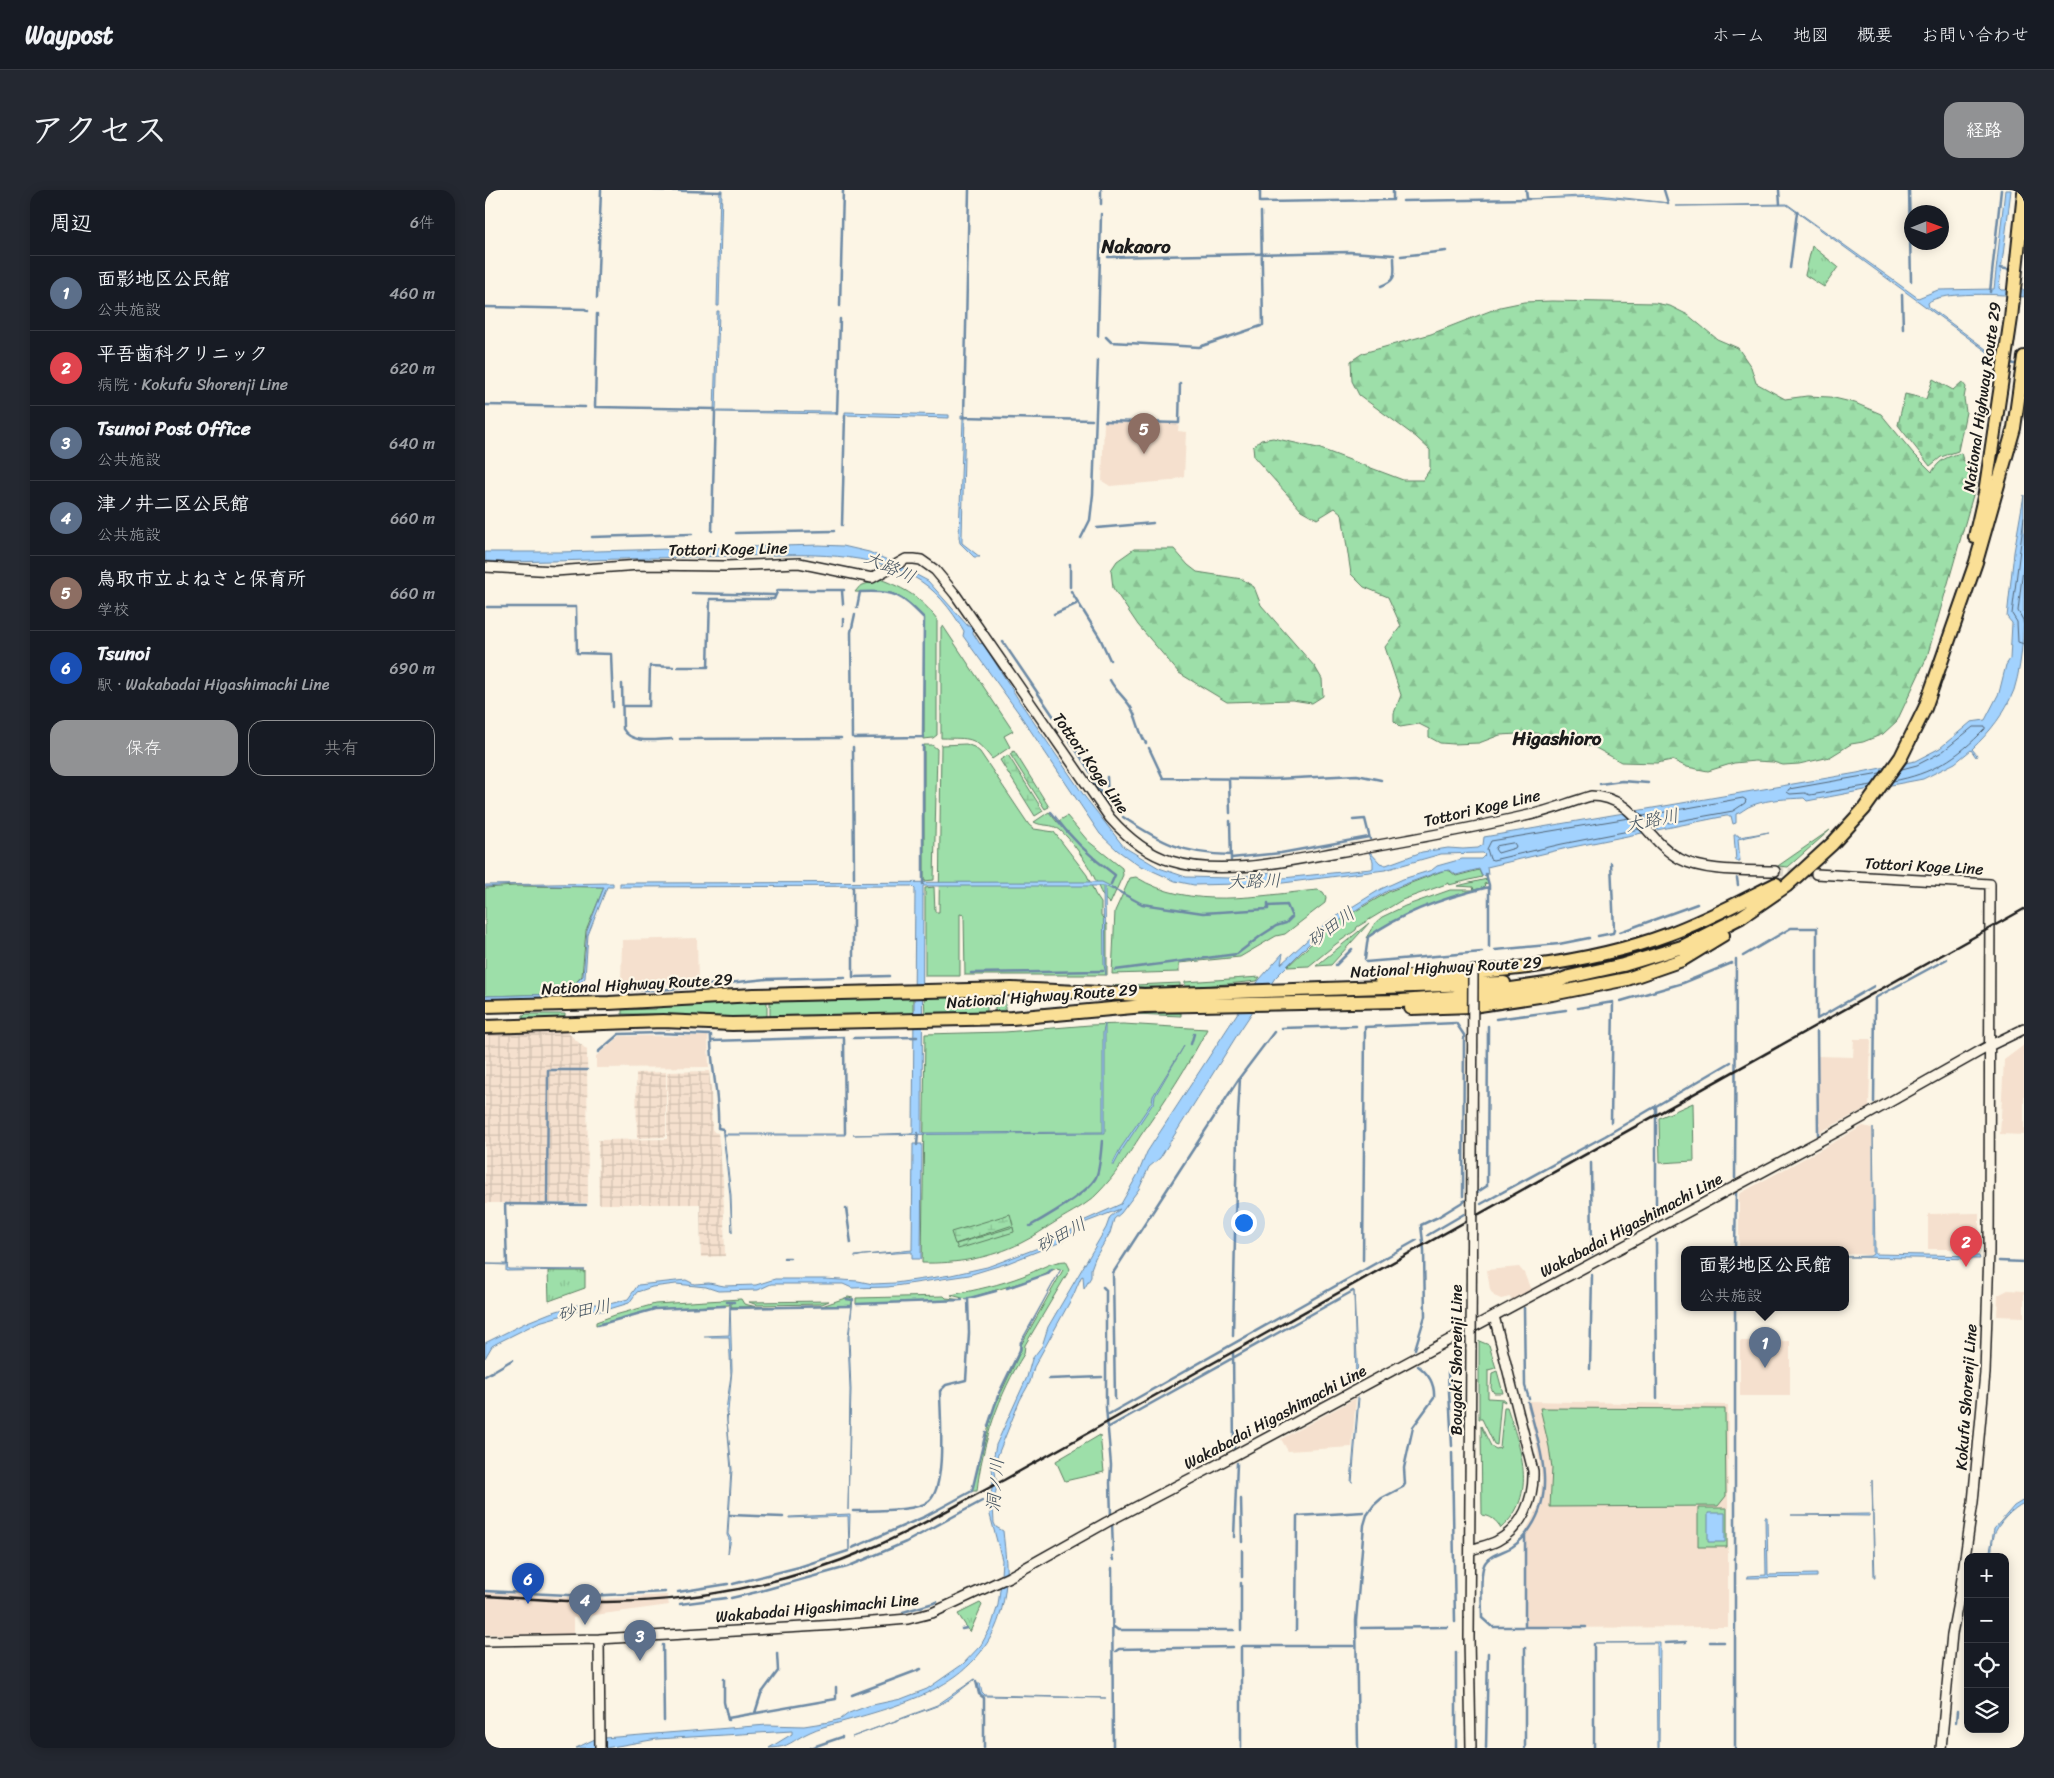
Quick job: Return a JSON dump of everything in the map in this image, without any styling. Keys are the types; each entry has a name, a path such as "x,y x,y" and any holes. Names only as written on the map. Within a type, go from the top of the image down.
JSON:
{"highway":[{"name":"National Highway Route 29","path":"1960,606 1985,493 2005,356 2024,192"},
{"name":"National Highway Route 29","path":"485,1027 663,1021 718,1024 1011,1018 1144,1006 1219,1005 1277,1008 1401,1001 1454,997 1553,983 1569,977 1623,965 1681,947 1741,917 1789,883 1832,844 1865,809 1901,757 1925,708 1976,562 2014,428 2024,357"},
{"path":"1297,985 1473,973 1537,966 1595,955 1668,934 1719,914 1775,884 1789,883"},
{"path":"1277,1008 1373,1010 1473,1006 1627,979 1682,960 1758,911 1789,883"},
{"name":"National Highway Route 29","path":"485,1006 609,1003 754,995 1012,989 1144,995 1297,985 1454,986 1569,977"}],"main road":[{"name":"Tottori Koge Line","path":"485,567 555,571 640,565 725,566 799,563 872,578 901,562 914,559 921,560 941,576 1110,818 1123,832 1145,848 1170,861 1189,865 1217,867 1271,863 1305,858 1482,826 1532,815 1591,796 1617,801 1629,810 1671,854 1687,862 1719,868 1775,871"},
{"name":"Tottori Koge Line","path":"1816,874 1991,884 1989,1046"},
{"name":"Bougaki Shorenji Line","path":"1471,1748 1469,1637 1473,973"},
{"name":"Wakabadai Higashimachi Line","path":"485,1641 599,1639 841,1625 908,1619 932,1613 1009,1577 1107,1522 1843,1129 1989,1046 2024,1029"},
{"name":"Kokufu Shorenji Line","path":"1941,1748 1952,1634 1973,1502 1985,1373 1989,1251 1989,1046"},
{"path":"1471,1550 1496,1542 1509,1534 1531,1500 1533,1485 1533,1471 1494,1316"},
{"path":"599,1639 599,1748"}],"shaded area":[{"path":"1104,422 1179,423 1178,431 1186,432 1184,478 1110,486 1102,481"},
{"path":"697,938 698,983 621,985 622,940"},
{"path":"567,1032 587,1050 588,1203 485,1203 485,1034"},
{"path":"620,1036 708,1036 709,1067 596,1068 596,1056"},
{"path":"1854,1039 1871,1039 1869,1107 1818,1133 1818,1056 1853,1057"},
{"path":"2024,1045 2024,1135 2000,1134 2004,1060"},
{"path":"709,1071 712,1129 718,1133 723,1180 725,1256 701,1257 700,1204 599,1204 598,1140 667,1139 667,1072"},
{"path":"666,1072 666,1137 637,1138 636,1073"},
{"path":"1863,1126 1872,1128 1872,1253 1870,1255 1849,1254 1849,1246 1739,1246 1739,1194"},
{"path":"1979,1213 1979,1249 1928,1249 1928,1214"},
{"path":"1519,1267 1524,1273 1531,1290 1512,1300 1510,1297 1501,1299 1494,1296 1490,1290 1487,1270"},
{"path":"2008,1290 2024,1291 2024,1317 1997,1316 1998,1295"},
{"path":"1740,1341 1790,1341 1790,1396 1740,1396"},
{"path":"1356,1398 1352,1447 1288,1451 1281,1439"},
{"path":"1526,1402 1728,1405 1728,1627 1526,1628 1526,1530 1539,1506 1542,1481 1536,1442"},
{"path":"485,1592 596,1599 667,1595 669,1605 573,1618 573,1635 485,1634"}],"green space":[{"path":"1812,246 1838,267 1824,287 1805,275"},
{"path":"1524,302 1655,303 1670,306 1688,315 1717,339 1738,348 1751,367 1756,383 1785,399 1807,396 1830,397 1855,403 1881,414 1913,453 1932,472 1944,459 1961,453 1963,460 1967,463 1969,462 1976,470 1977,481 1927,657 1897,721 1883,734 1863,742 1851,744 1830,757 1799,764 1783,765 1773,762 1755,761 1734,763 1708,771 1687,767 1672,760 1657,763 1621,762 1594,747 1536,733 1500,735 1479,743 1440,743 1429,737 1429,729 1419,724 1400,727 1394,721 1394,713 1401,695 1385,647 1401,626 1388,597 1364,587 1351,574 1342,514 1335,508 1317,519 1301,510 1254,457 1253,447 1261,440 1273,438 1318,448 1403,480 1423,480 1430,469 1430,450 1416,437 1359,395 1352,381 1351,361 1363,353 1431,334 1500,307"},
{"path":"1933,379 1953,390 1962,382 1966,387 1964,398 1966,412 1958,451 1941,457 1930,466 1898,425 1905,394 1926,399"},
{"path":"1134,549 1174,549 1197,572 1242,579 1254,587 1261,605 1315,667 1322,679 1323,696 1312,703 1292,700 1227,702 1179,673 1138,625 1113,588 1111,570 1117,561"},
{"path":"880,579 912,594 937,619 937,735 933,738 924,739 924,618 900,596 887,593 855,592 860,586"},
{"path":"943,626 1013,731 1004,736 1010,747 992,759 980,746 971,740 941,738 941,627"},
{"path":"966,744 980,752 1029,825 1034,829 1054,832 1087,875 1101,903 1101,915 1107,925 1107,975 965,975 964,915 960,914 960,976 925,976 925,888 934,887 935,912 939,912 941,745"},
{"path":"924,745 932,745 937,749 934,880 924,881"},
{"path":"1014,751 1049,807 1045,809 1010,754"},
{"path":"1008,755 1043,811 1035,816 1000,760"},
{"path":"1049,812 1057,822 1067,816 1088,841 1122,868 1123,875 1110,904 1102,895 1084,859 1064,834 1054,826 1034,822"},
{"path":"1830,830 1788,867 1778,866"},
{"path":"1445,870 1450,871 1456,876 1479,870 1482,877 1449,885 1449,883 1402,900 1357,927 1356,930 1309,966 1287,967 1330,926 1390,891"},
{"path":"1136,877 1157,888 1179,894 1202,897 1248,897 1318,890 1323,892 1326,897 1325,903 1285,934 1276,936 1240,957 1179,963 1179,972 1112,974 1115,911 1130,878"},
{"path":"1487,879 1488,883 1484,884 1485,887 1423,907 1394,921 1366,938 1375,923 1382,917 1405,906 1450,890 1474,890 1473,887 1457,886"},
{"path":"515,886 604,887 586,931 582,976 564,994 485,996 485,888"},
{"path":"1369,923 1331,965 1316,966"},
{"path":"1260,977 1257,981 1185,988 1185,982"},
{"path":"1180,983 1180,988 1112,986"},
{"path":"995,994 1005,994 1005,1013 995,1013"},
{"path":"924,995 987,995 987,1014 925,1016"},
{"path":"913,997 913,1014 770,1019 770,1000"},
{"path":"767,1001 767,1019 622,1014 622,1010 656,1009 657,1005"},
{"path":"1111,1013 1181,1013 1181,1016"},
{"path":"565,1014 565,1020 523,1019 523,1015"},
{"path":"1123,1024 1207,1029 1167,1096 1110,1180 1084,1205 1010,1248 973,1259 922,1263 925,1034 1005,1032"},
{"path":"1693,1103 1694,1161 1660,1163 1659,1118"},
{"path":"1010,1214 1013,1225 955,1244 951,1232"},
{"path":"1013,1227 1014,1232 958,1249 956,1244"},
{"path":"1066,1261 1070,1269 1025,1345 1024,1354 999,1403 987,1438 977,1491 972,1491 993,1410 1021,1350 1021,1345 1063,1270 1057,1268 1033,1279 966,1299 951,1295 1005,1282 1049,1264"},
{"path":"548,1271 585,1271 585,1288 549,1301"},
{"path":"944,1296 946,1298 963,1300 856,1304 856,1298"},
{"path":"848,1297 853,1298 851,1306 788,1307 822,1306"},
{"path":"741,1299 744,1304 756,1307 731,1307 731,1303 729,1305 655,1309 596,1325 596,1322 615,1315 655,1304"},
{"path":"829,1301 822,1304 757,1305 749,1302"},
{"path":"1479,1341 1489,1345 1496,1368 1488,1370 1488,1398 1504,1399 1505,1402 1501,1400 1497,1445 1494,1444 1482,1419 1479,1419"},
{"path":"1497,1371 1503,1393 1494,1393 1491,1388 1492,1373"},
{"path":"1504,1407 1507,1407 1521,1455 1523,1486 1520,1501 1513,1515 1501,1528 1493,1519 1482,1515 1481,1426 1491,1446 1496,1449 1500,1448"},
{"path":"1540,1408 1725,1409 1726,1496 1718,1506 1550,1507 1552,1468"},
{"path":"1100,1435 1104,1472 1065,1481 1056,1461"},
{"path":"1698,1508 1727,1508 1727,1547 1698,1547"},
{"path":"980,1603 982,1605 970,1632 958,1614"}],"water":[{"path":"720,190 722,190 719,306 717,306"},
{"path":"2005,190 2011,190 1999,288 2001,290 2024,290 2024,297 1989,294 1958,295 1934,299 1928,303 1929,307 1993,356 1787,205 1676,206 1787,204 1918,298 1938,290 1994,289"},
{"path":"1598,195 1669,203 1601,197 1526,199"},
{"path":"717,311 719,311 716,411 836,412 836,414 714,412"},
{"path":"845,412 949,415 949,418 845,415"},
{"path":"961,415 965,415 962,543 980,557 974,557 960,543 959,537 963,418 961,418"},
{"path":"2024,495 2024,613 2020,665 2014,690 2002,714 1972,749 1977,755 1976,757 1971,750 1955,763 1923,779 1807,801 1804,798 1759,803 1736,814 1736,823 1733,824 1731,816 1726,816 1563,849 1487,867 1488,875 1482,876 1479,869 1456,875 1450,870 1441,871 1389,890 1362,906 1317,936 1275,978 1160,1158 1149,1167 1139,1189 1121,1213 1114,1219 1110,1233 1095,1258 1091,1269 1091,1277 1084,1289 1083,1276 1081,1277 1073,1296 1034,1367 1030,1382 1020,1400 997,1457 995,1471 997,1486 993,1504 994,1523 996,1527 1003,1531 1006,1569 1005,1592 997,1623 984,1647 966,1667 945,1683 920,1696 866,1715 817,1729 782,1747 769,1748 792,1734 792,1731 657,1739 606,1748 576,1748 595,1739 604,1738 767,1725 804,1726 829,1722 841,1719 849,1713 868,1706 901,1699 927,1689 963,1664 981,1645 991,1627 998,1605 1002,1560 990,1515 993,1482 992,1465 996,1445 1027,1377 1032,1359 1042,1346 1048,1327 1106,1228 1110,1217 1120,1209 1084,1223 1061,1242 1008,1263 969,1275 888,1287 852,1288 843,1284 771,1284 758,1290 718,1291 706,1287 676,1284 652,1287 637,1292 629,1303 603,1311 584,1309 539,1322 492,1346 485,1358 485,1343 550,1313 584,1303 606,1305 628,1299 638,1285 686,1280 694,1284 709,1283 724,1286 756,1285 775,1279 824,1279 873,1284 895,1283 951,1275 987,1267 1038,1248 1077,1227 1083,1221 1121,1204 1138,1174 1147,1152 1259,980 1283,953 1281,964 1326,923 1381,889 1403,879 1432,870 1437,866 1462,859 1481,859 1485,855 1483,853 1441,854 1385,870 1283,883 1194,885 1175,881 1144,867 1142,868 1117,850 1100,834 1018,712 963,636 964,631 954,615 935,593 912,576 870,561 826,556 782,555 505,562 485,561 485,552 560,552 819,545 843,546 869,552 928,581 967,625 970,627 973,625 973,633 980,644 983,643 1020,702 1085,797 1124,847 1159,868 1186,877 1230,878 1272,872 1283,878 1371,869 1373,868 1373,861 1368,850 1380,863 1386,865 1422,852 1448,848 1478,848 1483,845 1484,837 1857,773 1915,761 1940,748 1971,722 1985,720 1999,693 2006,665 2010,659 2012,623 2007,617 2014,552"},
{"path":"1769,832 1738,839 1740,861 1736,861 1734,835 1739,837"},
{"path":"1102,882 1114,888 1113,890 1105,886 1106,975 1104,965 1103,886 923,886 922,1133 1103,1132 1103,1032 1105,1024 1105,1133 853,1135 913,1133 915,889 912,886 620,887 620,883"},
{"path":"613,883 613,887 607,887 588,935 585,978 564,997 485,999 485,996 564,994 583,976 587,931 604,887 515,885 485,887 485,885"},
{"path":"1184,1046 1155,1096 1154,1102 1114,1165 1112,1165 1120,1149 1152,1102 1153,1096"},
{"path":"1873,1128 1875,1254 1979,1256 1980,1259 1849,1257 1870,1256 1873,1254"},
{"path":"723,1134 845,1135 724,1135 731,1195 732,1233"},
{"path":"913,1144 922,1144 921,1259 912,1259 912,1252 865,1255 912,1250"},
{"path":"485,1264 507,1264 508,1269 585,1270 506,1271 506,1265"},
{"path":"1061,1269 1021,1343 1020,1343"},
{"path":"1354,1291 1358,1381 1356,1381"},
{"path":"853,1298 849,1336 851,1390 848,1510 850,1390 848,1337"},
{"path":"730,1303 732,1370 727,1421 732,1469 728,1534 731,1539 728,1554 729,1539 727,1535 731,1470 726,1410 731,1375 729,1337 704,1336 729,1335"},
{"path":"1359,1398 1352,1483 1351,1482"},
{"path":"1872,1480 1875,1578 1874,1578"},
{"path":"2024,1500 2024,1503 2010,1512 1998,1526 1993,1539 1991,1553 1990,1553 1994,1529 2014,1506"},
{"path":"1708,1513 1725,1513 1725,1542 1708,1542"},
{"path":"850,1514 849,1550 848,1516 789,1518 789,1517"},
{"path":"1869,1514 1869,1516 1791,1515"},
{"path":"1765,1517 1767,1517 1768,1575 1817,1574 1817,1577 1747,1578 1747,1576 1766,1575"},
{"path":"1660,1642 1658,1748 1657,1643 1595,1643"},
{"path":"975,1679 937,1706 852,1737 937,1705"},
{"path":"978,1683 980,1683 982,1692 985,1695 1106,1698 984,1696 980,1693"}],"waterway":[{"path":"597,298 601,190"},
{"path":"654,190 721,192"},
{"path":"840,306 843,190"},
{"path":"964,418 969,190"},
{"path":"1101,190 1101,204"},
{"path":"1260,190 1260,202 1393,200 1393,190"},
{"path":"1526,190 1527,198"},
{"path":"1664,190 1668,203"},
{"path":"1779,190 1780,204"},
{"path":"1909,190 1911,281"},
{"path":"1990,292 2001,190"},
{"path":"1403,201 1529,199"},
{"path":"1261,212 1263,325"},
{"path":"1790,268 1797,212"},
{"path":"1098,336 1101,214"},
{"path":"1401,256 1446,251"},
{"path":"1108,257 1350,252 1394,255"},
{"path":"1381,286 1393,278 1394,258"},
{"path":"2000,268 2012,270"},
{"path":"1902,295 1903,329"},
{"path":"485,307 585,309 588,311"},
{"path":"597,314 595,407 715,409"},
{"path":"835,413 837,414 840,319"},
{"path":"1106,337 1111,342 1199,347 1261,326"},
{"path":"1081,538 1090,520 1093,494 1098,360"},
{"path":"2011,363 2018,365"},
{"path":"1105,421 1179,423 1180,383"},
{"path":"485,405 585,407"},
{"path":"712,531 715,411"},
{"path":"842,525 845,416"},
{"path":"963,417 1092,420"},
{"path":"1097,528 1153,523"},
{"path":"736,533 834,531"},
{"path":"592,537 692,534"},
{"path":"1070,564 1070,587"},
{"path":"678,667 708,667 710,599 774,599 778,590 844,590"},
{"path":"842,591 843,604"},
{"path":"1071,591 1100,638 1110,660"},
{"path":"857,607 860,592 889,593 902,599 924,618 923,737"},
{"path":"692,593 774,595"},
{"path":"1054,614 1076,604"},
{"path":"487,607 576,607 577,653 611,654 613,707"},
{"path":"852,737 851,632 855,614"},
{"path":"843,619 843,625"},
{"path":"1003,642 1054,717"},
{"path":"623,706 649,706 650,666 673,667"},
{"path":"1110,680 1133,711 1146,743"},
{"path":"622,684 623,729 627,734 645,740 672,739"},
{"path":"1058,722 1093,776 1092,781 1109,803"},
{"path":"854,738 924,737"},
{"path":"680,739 841,738"},
{"path":"923,746 923,884"},
{"path":"853,747 854,878"},
{"path":"1149,748 1163,778 1275,779 1357,775 1381,780"},
{"path":"1107,777 1108,802"},
{"path":"1229,779 1230,813"},
{"path":"1600,784 1622,781 1648,783"},
{"path":"1051,812 1080,846 1115,875 1111,884"},
{"path":"1123,817 1150,834 1174,845 1199,852 1231,855"},
{"path":"1353,820 1365,819 1370,839"},
{"path":"1230,821 1231,860"},
{"path":"1231,858 1281,853 1369,837"},
{"path":"1598,936 1613,933 1614,930 1611,863"},
{"path":"1486,874 1489,885 1489,947"},
{"path":"1737,878 1738,885"},
{"path":"1365,959 1368,937 1382,928 1426,906 1457,895 1489,887"},
{"path":"853,888 853,977"},
{"path":"1112,888 1142,904 1203,913 1268,909 1268,903"},
{"path":"1620,932 1697,904"},
{"path":"1115,970 1237,954 1262,935 1276,926 1286,923 1292,917 1287,905 1268,906"},
{"path":"1743,956 1791,928 1817,928 1817,1019 1874,986"},
{"path":"1495,950 1559,944 1589,938"},
{"path":"1336,965 1352,949"},
{"path":"1366,962 1482,952"},
{"path":"1735,1178 1736,959"},
{"path":"1874,1102 1875,998 1947,959"},
{"path":"1621,1001 1683,983 1732,963"},
{"path":"971,973 1103,971"},
{"path":"855,977 889,976"},
{"path":"619,990 660,990 767,979 845,977"},
{"path":"1578,1008 1613,1002 1611,1122"},
{"path":"1496,1019 1566,1010"},
{"path":"1363,1260 1365,1027 1456,1023 1464,1035 1463,1196"},
{"path":"1281,1028 1356,1026"},
{"path":"1473,1195 1487,1186 1488,1026"},
{"path":"1115,1399 1113,1273 1240,1077 1274,1032"},
{"path":"1817,1032 1818,1134"},
{"path":"598,1052 619,1034 711,1035 718,1104 718,1128 723,1129 724,1136"},
{"path":"1191,1044 1194,1034"},
{"path":"711,1041 844,1037"},
{"path":"853,1038 917,1037"},
{"path":"844,1039 845,1133"},
{"path":"1481,1204 1605,1136 1731,1062"},
{"path":"547,1204 548,1070 587,1070"},
{"path":"1233,1336 1240,1078"},
{"path":"1656,1106 1656,1220"},
{"path":"917,1145 918,1133"},
{"path":"1030,1226 1065,1205 1090,1185 1098,1171 1102,1141"},
{"path":"1591,1163 1592,1254"},
{"path":"1735,1246 1736,1191"},
{"path":"1415,1349 1425,1316 1424,1250 1421,1225 1469,1198"},
{"path":"507,1264 505,1204 586,1205"},
{"path":"846,1208 851,1243"},
{"path":"1428,1235 1464,1214"},
{"path":"1109,1414 1417,1240"},
{"path":"1656,1240 1657,1398"},
{"path":"784,1258 790,1258"},
{"path":"1999,1261 2024,1262"},
{"path":"1007,1288 1047,1274 1052,1269"},
{"path":"1590,1369 1592,1275"},
{"path":"1103,1287 1106,1290 1106,1407 1111,1465 1111,1517"},
{"path":"966,1299 996,1291"},
{"path":"1109,1427 1353,1291"},
{"path":"853,1511 893,1510 914,1507 923,1505 935,1493 941,1449 940,1391 946,1385 966,1380 969,1333 968,1298"},
{"path":"846,1299 853,1300"},
{"path":"857,1304 962,1300"},
{"path":"727,1302 734,1302"},
{"name":"砂田川","path":"598,1325 655,1309 725,1306"},
{"path":"731,1308 850,1306"},
{"path":"1524,1308 1525,1386 1529,1399"},
{"path":"1735,1311 1735,1748"},
{"path":"999,1393 1020,1350 1021,1342"},
{"path":"1233,1353 1234,1449"},
{"path":"485,1376 512,1360"},
{"path":"1358,1748 1356,1621 1364,1525 1367,1515 1374,1505 1405,1484 1404,1468 1413,1427 1434,1398 1431,1380 1418,1366"},
{"path":"1448,1373 1452,1446"},
{"path":"1049,1379 1102,1377"},
{"path":"988,1426 998,1396"},
{"path":"1491,1626 1482,1618 1483,1568 1487,1560 1515,1545 1525,1536 1539,1512 1543,1497 1543,1465 1528,1402"},
{"name":"洞ノ川","path":"852,1548 924,1517 972,1491 986,1432"},
{"path":"1452,1453 1455,1622"},
{"path":"1234,1537 1237,1463"},
{"path":"1241,1499 1242,1542"},
{"name":"洞ノ川","path":"731,1598 847,1567 906,1542 982,1501"},
{"path":"1296,1630 1297,1516 1364,1512"},
{"path":"730,1515 783,1517"},
{"path":"1112,1522 1113,1551"},
{"path":"1525,1536 1525,1627"},
{"path":"1242,1550 1242,1577"},
{"path":"733,1584 799,1567 848,1551"},
{"path":"1112,1556 1113,1560"},
{"path":"1112,1568 1113,1748"},
{"path":"1241,1583 1241,1630"},
{"path":"678,1592 728,1584"},
{"path":"485,1591 588,1596 665,1592"},
{"path":"680,1604 726,1598"},
{"path":"903,1612 937,1602"},
{"path":"1114,1627 1118,1630 1234,1630"},
{"path":"1361,1628 1447,1627"},
{"path":"1493,1627 1586,1627"},
{"path":"962,1629 967,1628"},
{"path":"1665,1643 1686,1642"},
{"path":"1710,1642 1724,1642"},
{"path":"1594,1644 1594,1748"},
{"path":"663,1645 664,1721"},
{"path":"1243,1646 1353,1646"},
{"path":"1116,1651 1119,1649 1233,1647"},
{"path":"1241,1647 1241,1748"},
{"path":"1525,1647 1525,1748"},
{"path":"1456,1652 1456,1748"},
{"path":"755,1713 761,1694 778,1671 777,1653"},
{"path":"1486,1748 1488,1653"},
{"path":"852,1695 921,1669"},
{"path":"724,1679 724,1702 728,1720"},
{"path":"976,1681 979,1694 984,1698 984,1748"},
{"path":"728,1718 836,1699 836,1687"},
{"path":"1956,1722 1957,1711"},
{"path":"810,1748 842,1737"}],"tunnel":[{"path":"1775,871 1816,874"}],"railway":[{"path":"485,1596 606,1602 674,1599 741,1589 773,1581 838,1561 886,1542 1004,1480 2024,909"}],"place":[{"name":"鳥取市立よねさと保育所","path":"1144,454"},
{"name":"平吾歯科クリニック","path":"1966,1267"},
{"name":"面影地区公民館","path":"1765,1368"},
{"name":"Tsunoi","path":"528,1604"},
{"name":"津ノ井二区公民館","path":"585,1625"},
{"name":"Tsunoi Post Office","path":"640,1661"}],"district":[{"name":"Nakaoro","path":"1136,246"},
{"name":"Higashioro","path":"1557,738"}],"water label":[{"name":"大路川","path":"890,567"},
{"name":"大路川","path":"1652,820"},
{"name":"大路川","path":"1254,881"}]}
